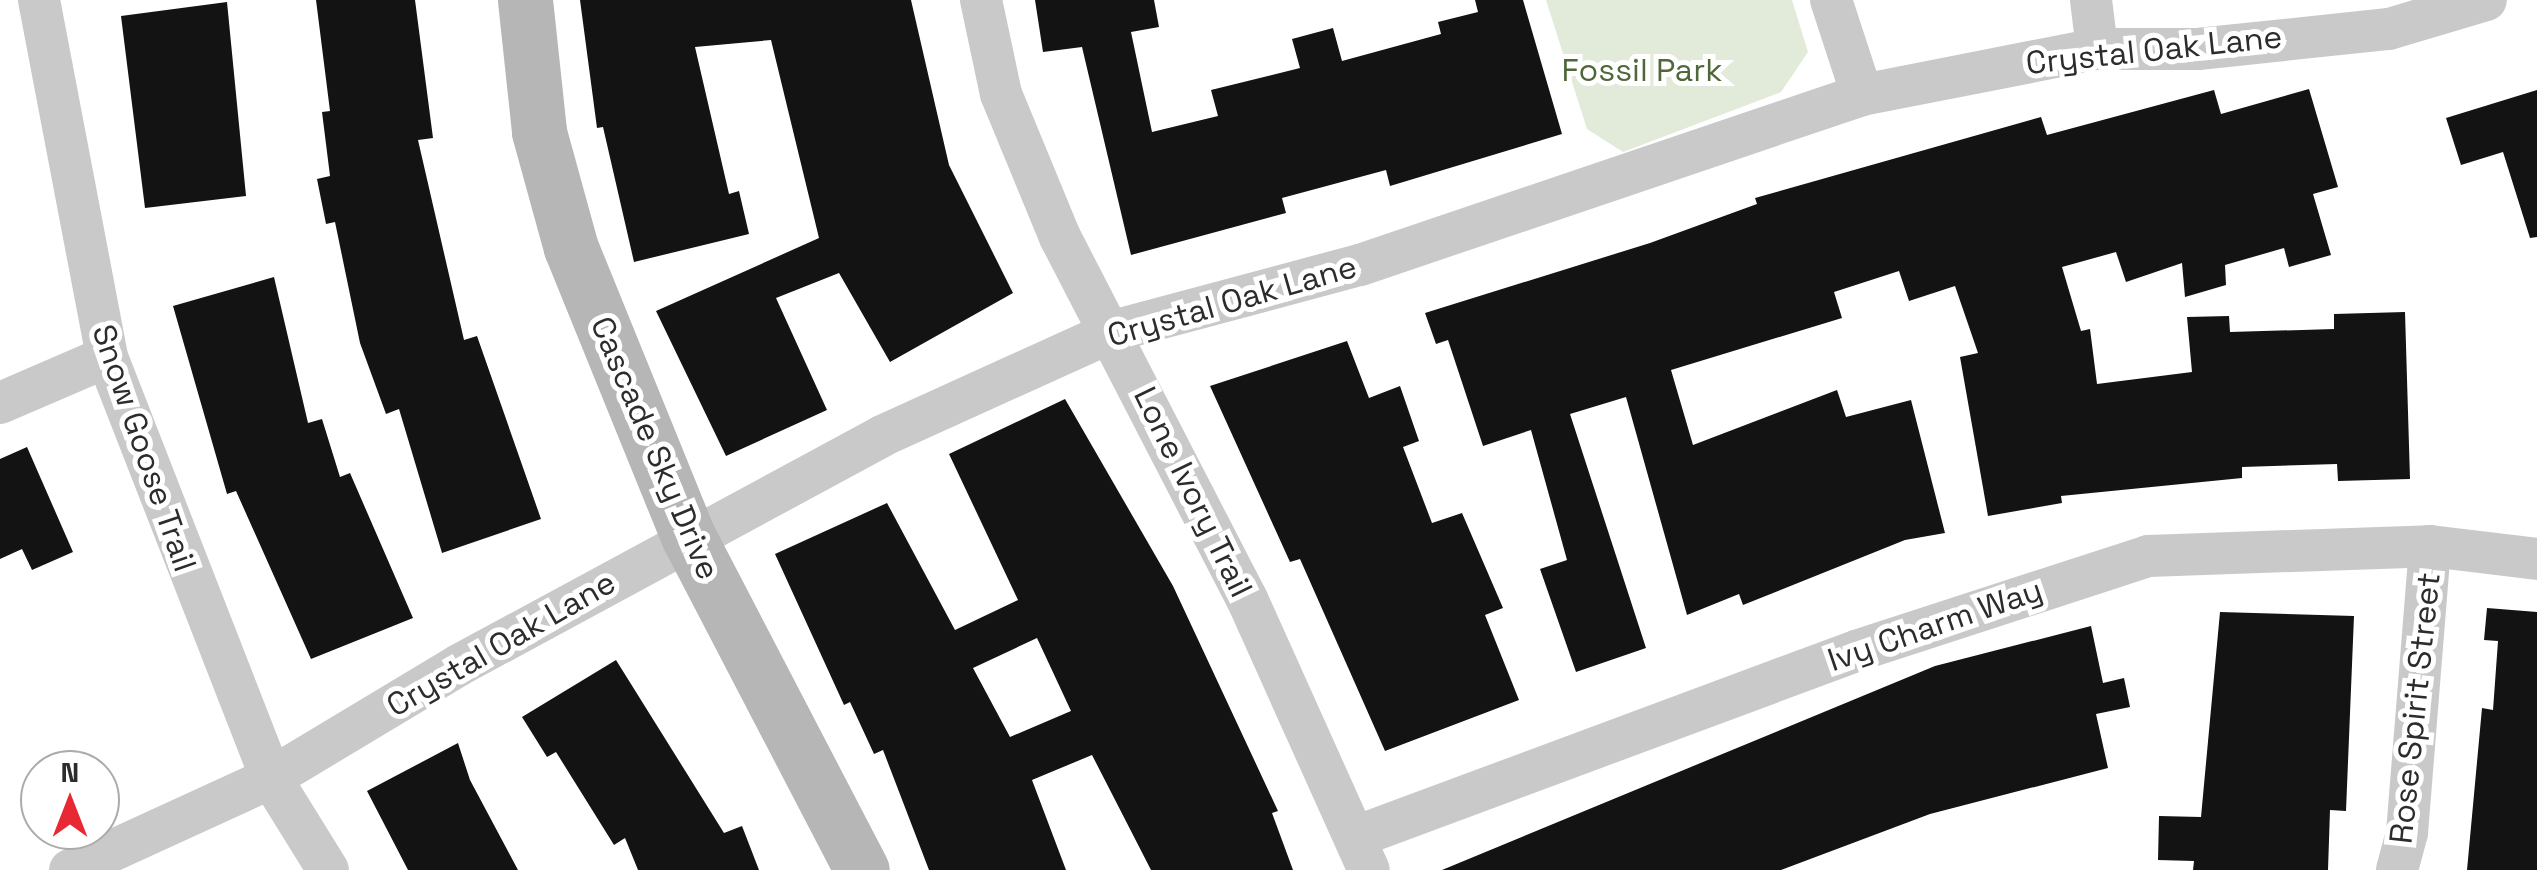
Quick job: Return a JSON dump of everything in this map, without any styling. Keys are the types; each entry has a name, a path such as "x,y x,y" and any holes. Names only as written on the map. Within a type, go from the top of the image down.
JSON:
{"street":[{"name":"Snow Goose Trail","path":"39,0 106,357 271,778 328,870"},
{"name":"Cascade Sky Drive","path":"525,0 539,132 571,248 689,538 862,870"},
{"name":"Lone Ivory Trail","path":"981,0 1020,146 1364,853"},
{"path":"1831,0 1862,96"},
{"path":"2091,0 2097,49"},
{"name":"Crystal Oak Lane","path":"70,870 271,778 689,538 882,436 1113,331 1360,265 1862,96 2097,49 2198,49 2389,29 2486,0"},
{"path":"0,403 106,357"},
{"name":"Ivy Charm Way","path":"1364,853 1856,651 2148,556 2430,546 2537,559"},
{"name":"Rose Spirit Street","path":"2397,870 2407,834 2430,546"}],"green space":[{"name":"Fossil Park","path":"1546,0 1792,0 1808,52 1781,92 1623,152 1587,129"}],"building":[{"path":"316,0 415,0 433,138 418,140 464,340 477,336 541,519 442,553 399,409 386,414 360,343 335,222 326,224 317,179 330,176 322,112 330,111"},
{"path":"580,0 911,0 949,165 1013,293 890,362 839,273 776,298 827,410 726,456 656,311 819,238 771,40 695,47 729,194 739,191 749,234 634,262 603,127 597,128"},
{"path":"1035,0 1154,0 1159,27 1131,32 1152,132 1218,116 1211,90 1300,68 1292,39 1333,28 1342,61 1441,34 1438,22 1478,12 1475,0 1523,0 1562,134 1390,186 1386,170 1282,198 1286,213 1131,255 1082,47 1043,52"},
{"path":"227,2 246,196 145,208 121,16"},
{"path":"2309,89 2338,187 2313,194 2331,255 2289,267 2284,248 2225,265 2226,285 2185,297 2182,263 2126,282 2116,252 2062,267 2081,331 2090,329 2097,384 2192,372 2187,317 2229,316 2230,332 2334,329 2334,314 2405,312 2410,479 2338,481 2337,464 2242,467 2242,478 2061,496 2062,503 1988,516 1960,357 1978,353 1955,286 1909,301 1899,271 1834,292 1842,318 1671,370 1693,445 1837,390 1846,417 1911,400 1945,533 1905,540 1743,605 1739,594 1687,615 1626,397 1570,414 1646,648 1576,672 1540,569 1567,560 1531,430 1483,446 1448,340 1436,344 1425,313 1650,243 1757,204 1755,198 2041,117 2047,135 2214,90 2221,114"},
{"path":"2537,90 2537,237 2530,238 2503,152 2461,165 2446,118"},
{"path":"274,277 308,423 322,419 340,477 350,473 413,618 311,659 236,491 227,494 173,306"},
{"path":"1347,341 1369,398 1400,386 1419,441 1403,447 1432,523 1462,513 1503,608 1485,615 1519,700 1385,751 1300,559 1290,562 1210,386"},
{"path":"1065,399 1173,586 1278,811 1272,813 1293,870 1151,870 1092,755 1032,780 1066,870 929,870 883,750 874,754 850,702 844,705 775,554 887,503 955,630 1018,600 949,454","holes":["1037,638 1071,711 1010,737 973,668"]},
{"path":"27,447 73,552 32,570 22,549 0,559 0,459"},
{"path":"2487,608 2537,612 2537,870 2467,870 2482,708 2493,710 2498,641 2484,640"},
{"path":"2220,612 2354,616 2346,811 2330,810 2328,870 2193,870 2194,861 2158,860 2159,816 2201,817"},
{"path":"2091,626 2103,683 2124,678 2130,707 2096,714 2108,768 1930,814 1781,870 1442,870 1935,666"},
{"path":"616,660 724,833 742,826 759,870 638,870 625,838 614,845 556,752 547,757 522,717"},
{"path":"458,743 470,780 518,870 408,870 367,791"}]}
